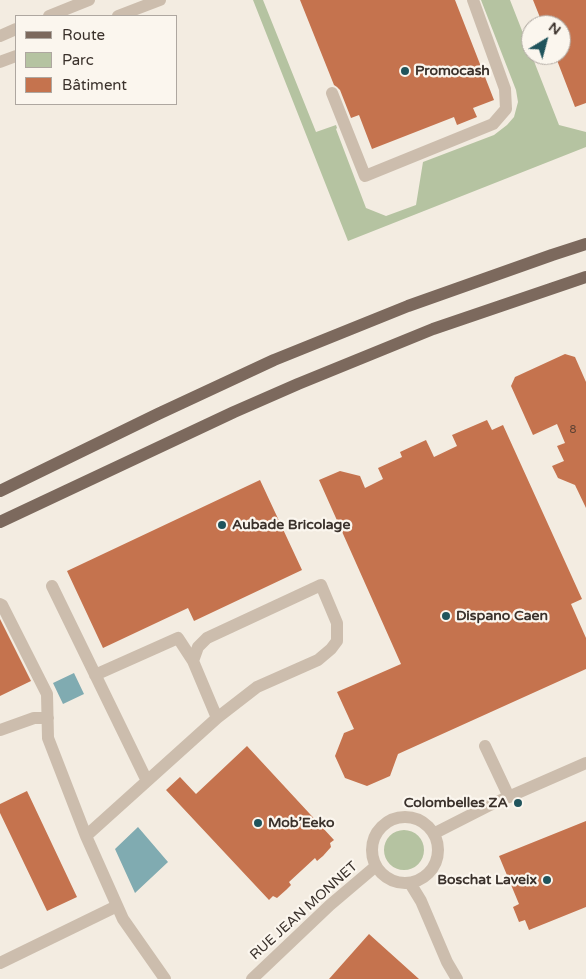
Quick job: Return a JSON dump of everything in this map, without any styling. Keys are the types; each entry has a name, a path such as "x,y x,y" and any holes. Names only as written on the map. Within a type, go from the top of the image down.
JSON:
{"main road":[{"path":"0,491 274,360 408,306 552,254 586,244"},
{"path":"0,522 306,380 433,329 586,277"}],"street":[{"path":"52,15 89,0"},
{"path":"121,15 160,0"},
{"path":"332,93 365,176 493,124 506,109 505,89 473,0"},
{"path":"0,36 15,29"},
{"path":"0,62 15,56"},
{"path":"86,836 217,718 257,687 318,660 331,649 338,641 337,623 321,585 207,638 198,647 192,662"},
{"path":"52,586 147,781"},
{"path":"0,604 47,694 48,738 86,836 123,918 165,979"},
{"path":"95,675 178,638 192,662 217,718"},
{"path":"0,730 34,718 48,718"},
{"path":"485,746 509,797"},
{"path":"434,833 467,816 586,763"},
{"path":"401,816 414,817 426,823 434,833 439,846 438,859 432,871 422,879 410,883 396,882 385,876 376,866 372,854 373,841 379,829 388,821 401,816"},
{"name":"RUE JEAN MONNET","path":"252,979 330,905 376,866"},
{"path":"410,883 421,901 446,962 457,979"},
{"path":"0,963 117,906"}],"green space":[{"path":"253,0 263,0 316,132 336,125 366,208 386,216 416,205 423,162 494,135 514,117 518,102 516,90 481,0 510,0 521,28 521,65 535,65 559,125 586,132 586,147 348,241"},
{"path":"404,830 418,836 424,850 418,864 404,870 390,864 384,850 390,836"}],"water":[{"path":"74,673 84,694 63,704 53,683"},
{"path":"138,827 168,862 135,893 115,849"}],"building":[{"name":"Promocash","path":"300,0 455,0 494,100 473,108 477,117 457,125 454,117 372,149 359,115 351,118 340,90 334,85"},
{"path":"533,0 586,0 586,103 575,107 559,65 571,65 571,15 539,15"},
{"path":"565,354 575,357 586,382 586,508 575,485 558,478 552,466 564,461 557,446 565,443 557,424 533,435 511,386 515,377"},
{"name":"Dispano Caen","path":"487,420 492,430 503,425 582,599 571,604 586,638 586,669 398,754 390,776 367,786 345,778 335,756 344,733 354,729 337,692 401,664 319,480 340,471 360,476 365,488 383,479 378,468 402,457 400,452 426,440 434,457 457,446 452,435"},
{"name":"Aubade Bricolage","path":"260,480 302,570 194,621 188,608 103,648 67,571"},
{"path":"0,619 31,681 0,696"},
{"name":"Mob’Eeko","path":"247,746 334,840 330,843 331,847 323,856 317,861 315,858 289,882 291,885 277,898 273,896 269,900 166,790 180,777 196,794"},
{"path":"27,791 77,897 47,911 0,813 0,804"},
{"name":"Boschat Laveix","path":"586,821 586,907 529,930 525,920 519,922 513,907 519,904 499,856"},
{"path":"369,934 419,979 329,979"}],"place":[{"name":"Promocash","path":"405,71"},
{"name":"Aubade Bricolage","path":"222,525"},
{"name":"Dispano Caen","path":"446,616"},
{"name":"Colombelles ZA","path":"518,803"},
{"name":"Mob’Eeko","path":"258,823"},
{"name":"Boschat Laveix","path":"547,880"}]}
